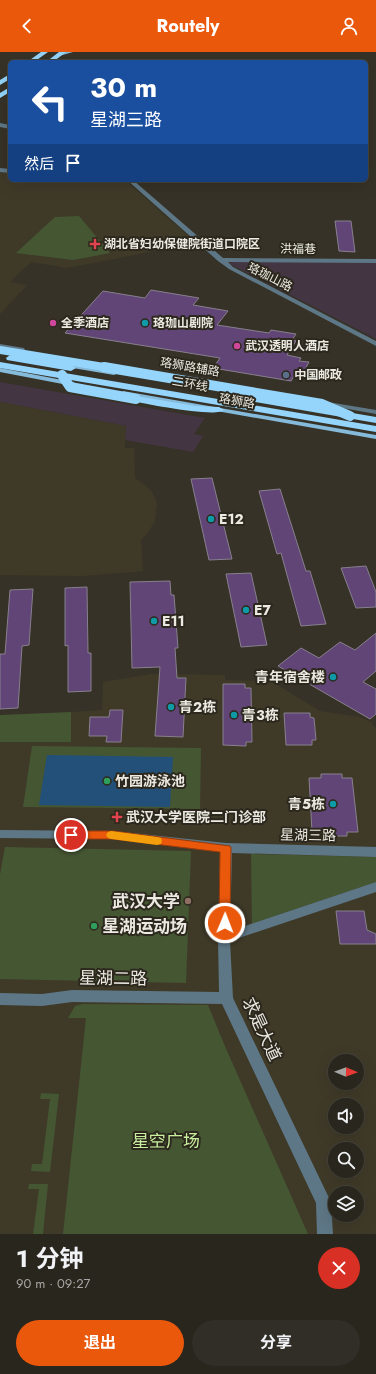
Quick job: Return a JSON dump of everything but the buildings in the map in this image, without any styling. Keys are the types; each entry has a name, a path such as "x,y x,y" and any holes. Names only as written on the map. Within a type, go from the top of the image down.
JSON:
{"highway":[{"path":"33,60 45,52"},
{"path":"51,60 61,53"},
{"path":"0,350 322,404 350,416"},
{"name":"二环线","path":"0,355 350,416 376,419"},
{"name":"二环线","path":"0,365 376,429"},
{"path":"62,375 70,387 196,410 219,410"}],"main road":[{"path":"61,53 71,52"},
{"name":"珞狮路","path":"0,355 376,419"},
{"name":"珞狮路","path":"0,370 376,438"}],"street":[{"name":"珞珈山路","path":"132,182 220,260 238,272 376,344"},
{"name":"洪福巷","path":"220,260 376,261"},
{"name":"珞狮路辅路","path":"0,346 376,412"},
{"name":"星湖三路","path":"0,834 113,835 226,848 376,852"},
{"name":"求是大道","path":"226,848 224,938 226,998 323,1202 326,1234"},
{"path":"224,938 376,887"},
{"name":"星湖二路","path":"0,999 42,1000 72,996 226,998"}],"shaded area":[{"name":"湖北省妇幼保健院街道口院区","path":"0,172 8,173 8,182 127,182 196,243 67,268 31,262 10,282 27,285 0,314"},
{"path":"241,261 376,263 376,339 228,263"},
{"path":"0,382 205,418 194,434 203,436 193,452 125,440 126,426 0,402"},
{"path":"0,402 126,426 125,448 134,448 135,478 152,491 157,504 155,521 141,540 143,571 83,576 0,575"},
{"name":"武汉大学","path":"151,674 225,675 225,680 271,681 320,711 360,717 371,722 376,729 376,1234 0,1234 0,742 71,742 71,712 102,710 103,682"}],"green space":[{"path":"79,216 110,253 73,260 16,253 55,217"},
{"path":"71,712 71,742 0,742 0,715"},
{"name":"竹园游泳池","path":"32,746 201,748 200,809 23,807"},
{"name":"星湖运动场","path":"5,847 191,851 186,983 0,979 0,874"},
{"path":"251,854 376,857 376,882 252,924"},
{"name":"星空广场","path":"83,1004 208,1005 308,1234 63,1234 86,1018 68,1018 75,1006"},
{"path":"41,1093 59,1094 50,1172 31,1171 32,1164 42,1164 50,1099 40,1099"},
{"path":"29,1184 48,1184 43,1234 33,1234 39,1189 28,1189"}],"water":[{"name":"竹园游泳池","path":"47,755 173,757 170,807 39,805"}],"slow traffic":[{"path":"111,835 157,841"}],"place":[{"name":"湖北省妇幼保健院街道口院区","path":"95,244"},
{"name":"全季酒店","path":"53,323"},
{"name":"珞珈山剧院","path":"145,323"},
{"name":"武汉透明人酒店","path":"237,346"},
{"name":"中国邮政","path":"286,375"},
{"name":"E12","path":"211,519"},
{"name":"E7","path":"246,610"},
{"name":"E11","path":"154,621"},
{"name":"青年宿舍楼","path":"333,677"},
{"name":"青2栋","path":"171,707"},
{"name":"青3栋","path":"234,715"},
{"name":"竹园游泳池","path":"107,781"},
{"name":"青5栋","path":"333,804"},
{"name":"武汉大学医院二门诊部","path":"117,817"},
{"name":"武汉大学","path":"188,901"},
{"name":"星湖运动场","path":"94,926"}],"route":[{"path":"71,835 113,835 204,847 226,848 225,923"}]}
